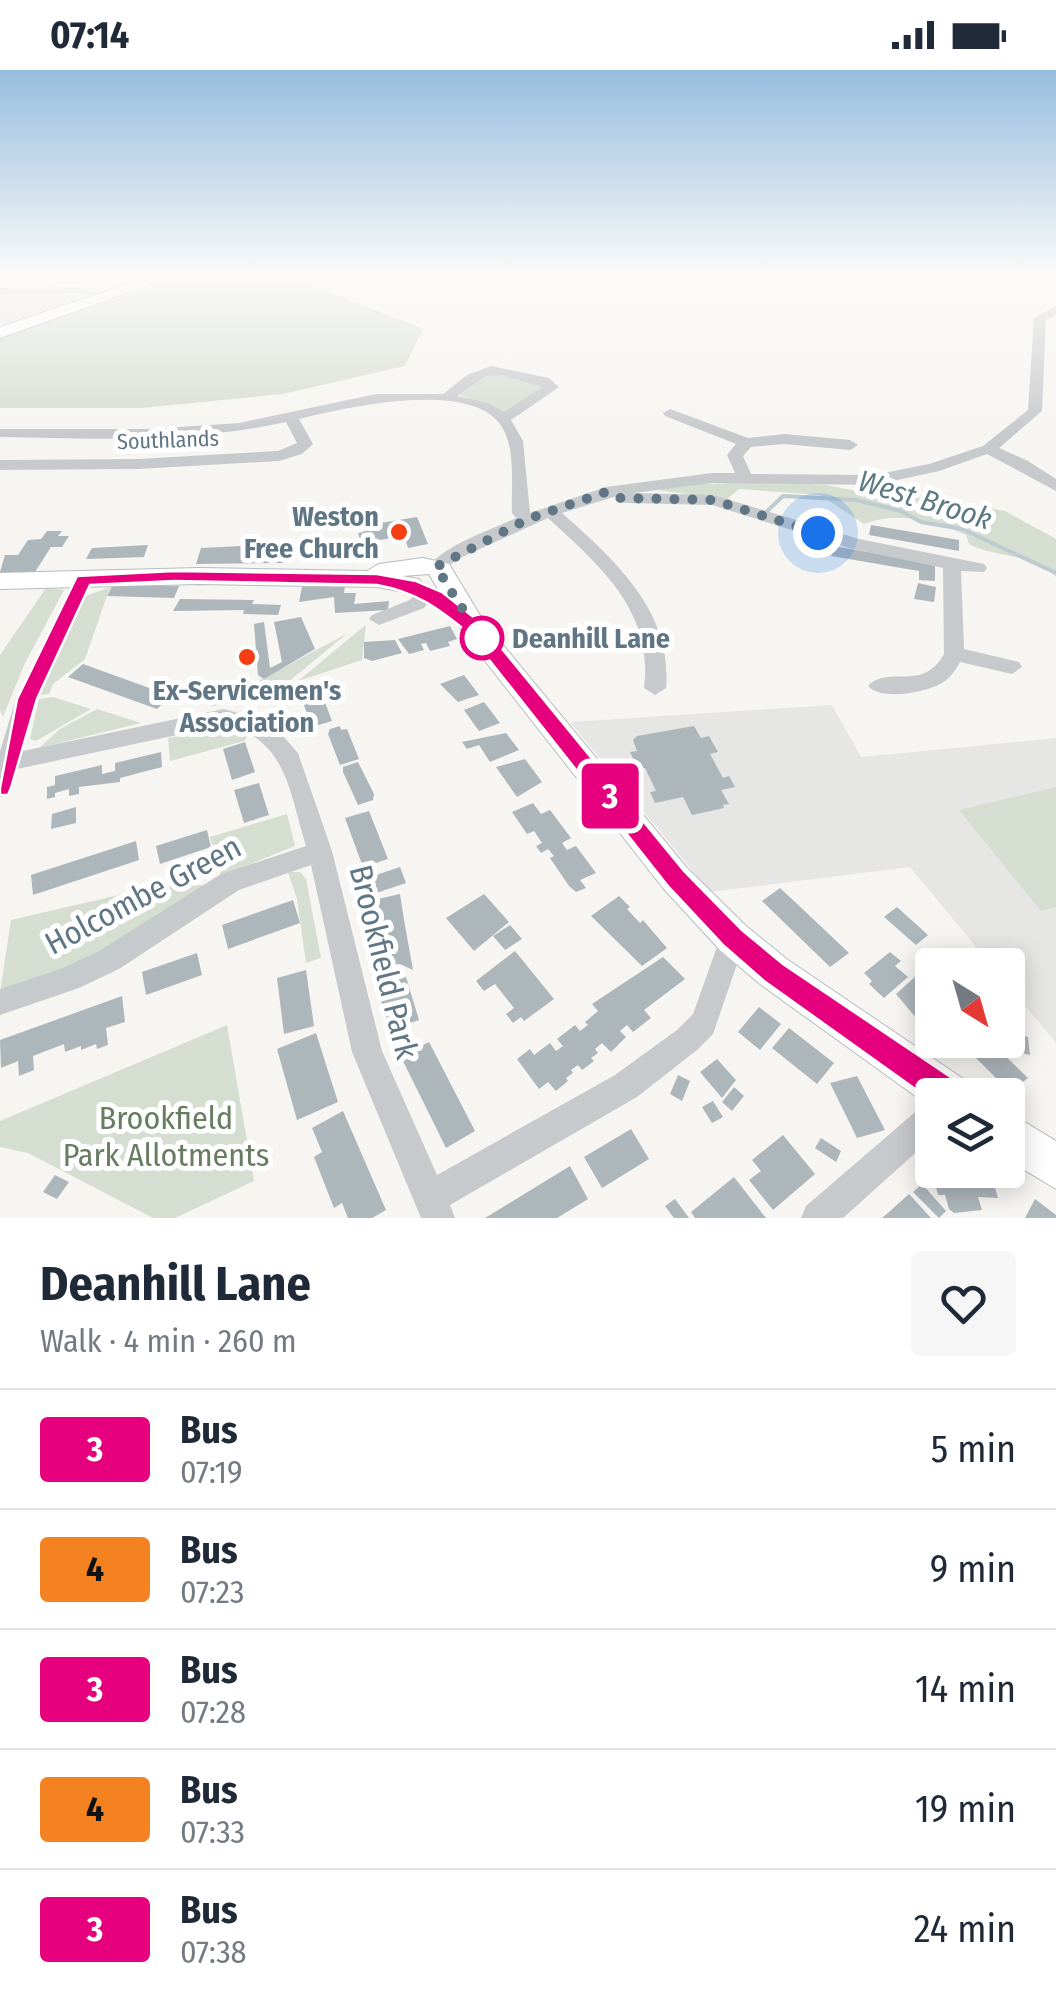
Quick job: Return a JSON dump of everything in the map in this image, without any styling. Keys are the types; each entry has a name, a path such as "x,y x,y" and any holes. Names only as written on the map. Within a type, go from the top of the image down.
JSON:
{"street":[{"path":"0,581 174,576 424,580 528,519 606,492 662,482 744,477 874,480 933,468 988,450 1035,411 1039,328"},
{"path":"446,398 473,374 485,369 544,381 552,387 504,419 518,439 520,512 528,519"},
{"name":"Southlands","path":"0,433 144,435 236,428 395,396 446,398 478,406 504,419"},
{"path":"673,418 746,443 784,439 850,445"},
{"name":"Southlands","path":"0,464 172,463 279,456 297,451 304,444 292,419"},
{"path":"744,477 735,455 746,443"},
{"path":"988,450 1055,484"},
{"path":"606,492 619,498 713,500 855,544 978,568"},
{"path":"549,510 614,571 631,594 659,664 655,688"},
{"path":"895,691 940,677 954,654 952,564"},
{"path":"2,772 27,699 83,580"},
{"path":"379,619 417,604 424,580"},
{"path":"424,580 474,628 676,878 733,938 774,972 926,1078"},
{"path":"954,654 1012,667"},
{"name":"Brookfield Park","path":"2,772 224,717 249,722 279,740 288,753 320,851 366,1052 432,1203"},
{"name":"Holcombe Green","path":"0,1002 69,979 108,960 230,882 320,851"},
{"name":"Brookfield Park","path":"432,1203 438,1193 626,1086 687,1040 703,1024 733,938"},
{"path":"818,1218 915,1133"},
{"path":"1025,1146 1056,1168"}],"shaded area":[{"path":"832,705 861,757 1056,738 1056,1043 1025,1006 1025,948 977,948 910,867 710,892 570,722"}],"green space":[{"path":"31,328 423,329 405,366 283,394 141,408 0,408 0,338"},
{"path":"487,372 539,383 545,388 504,412 459,395"},
{"path":"899,482 956,502 1005,511 1056,539 1056,577 1037,563 980,549 969,544 966,535 941,525 902,518 864,524 820,495 739,489 726,500 658,490 663,485 826,485 867,493 876,485"},
{"path":"110,587 85,659 53,684 49,694 40,695 83,597"},
{"path":"46,588 64,590 24,665 3,717 0,655"},
{"path":"366,625 362,660 298,681 357,632"},
{"path":"348,633 276,692 210,707"},
{"path":"53,697 91,709 36,741 30,739 39,699"},
{"path":"97,709 141,723 39,748 60,729"},
{"path":"218,729 250,734 244,741 170,761 168,738"},
{"path":"1056,787 1056,907 1041,911 959,810"},
{"path":"287,814 295,846 221,876 210,837"},
{"path":"288,872 300,872 306,879 321,958 306,963 297,899"},
{"path":"209,885 94,957 0,993 11,920 153,887"},
{"name":"Brookfield Park Allotments","path":"227,1025 254,1181 175,1218 153,1218 28,1153 0,1147 0,1121"}],"building":[{"path":"417,517 428,544 408,548 404,536 361,543 358,533 364,532 362,526"},
{"path":"871,525 959,540 959,551 869,535"},
{"path":"47,531 62,531 58,536 69,536 62,547 51,547 35,572 0,572 5,555 18,555 28,540 41,539"},
{"path":"148,545 144,557 86,559 92,548"},
{"path":"290,546 287,563 196,564 201,548"},
{"path":"834,546 935,564 935,581 919,580 919,571 831,556"},
{"path":"918,583 936,587 934,602 914,599"},
{"path":"112,586 179,586 174,598 107,596"},
{"path":"345,586 344,593 356,593 354,604 389,601 388,610 335,613 334,597 299,602 302,587"},
{"path":"180,599 254,600 252,604 281,605 278,615 243,614 244,610 173,611"},
{"path":"301,617 315,649 264,679 258,675 254,624 264,622 270,668 282,662 274,622"},
{"path":"450,626 457,639 448,642 450,646 430,651 426,643 421,644 424,650 409,654 398,639"},
{"path":"395,640 402,653 372,661 364,658 364,642"},
{"path":"83,664 172,696 157,709 68,677"},
{"path":"464,675 479,695 458,702 440,684"},
{"path":"318,684 332,721 312,727 298,689"},
{"path":"484,702 500,723 479,731 464,710"},
{"path":"340,726 341,730 347,729 359,759 340,765 328,734 330,729"},
{"path":"694,726 701,738 709,736 718,752 710,754 723,778 729,776 735,787 721,790 729,804 724,808 692,815 683,797 655,803 650,792 656,791 645,768 638,769 630,752 637,751 633,740 637,736"},
{"path":"506,733 519,750 490,762 479,745 467,749 462,742"},
{"path":"245,742 255,772 232,780 223,749"},
{"path":"161,752 162,767 120,778 120,782 79,787 79,794 69,796 69,789 47,799 47,787 55,785 55,776 102,765 102,774 115,771 115,763"},
{"path":"525,759 542,782 517,797 496,767"},
{"path":"358,762 374,794 373,800 358,805 343,767"},
{"path":"259,783 269,815 244,823 234,790"},
{"path":"533,803 541,814 550,810 571,838 562,843 567,850 576,846 596,873 580,880 586,888 576,892 569,886 550,858 554,856 548,849 541,853 536,846 542,843 534,831 527,834 512,812"},
{"path":"76,807 76,823 51,829 52,814"},
{"path":"369,811 388,859 363,867 345,818"},
{"path":"207,830 211,847 160,864 156,846"},
{"path":"136,841 139,860 33,895 31,875"},
{"path":"400,867 406,883 376,893 374,888 368,890 364,879"},
{"path":"780,888 849,953 830,967 762,901"},
{"path":"400,894 413,970 400,964 379,966 369,901"},
{"path":"484,894 509,922 474,951 446,918"},
{"path":"619,896 667,948 642,966 591,916"},
{"path":"293,900 300,923 228,949 222,925"},
{"path":"897,907 928,935 916,945 884,917"},
{"path":"510,925 522,939 505,950 493,936"},
{"path":"515,951 554,999 524,1021 521,1017 513,1023 506,1014 514,1008 495,984 484,991 476,981"},
{"path":"890,952 901,961 895,966 908,977 884,998 864,973"},
{"path":"197,953 202,975 146,995 142,972"},
{"path":"663,957 685,979 644,1010 651,1018 633,1032 627,1025 620,1031 626,1037 611,1052 602,1043 591,1058 594,1061 582,1070 578,1065 571,1070 568,1081 556,1091 548,1082 539,1089 517,1059 530,1049 534,1055 550,1043 556,1051 563,1046 557,1039 575,1025 580,1031 588,1025 585,1022 598,1011 592,1004"},
{"path":"306,970 314,1026 284,1034 277,978"},
{"path":"406,977 419,1020 390,1030 377,987"},
{"path":"915,977 915,1017 896,994"},
{"path":"122,996 125,1022 106,1028 108,1045 97,1049 96,1044 81,1050 81,1046 65,1052 64,1044 33,1056 34,1070 19,1076 18,1061 1,1068 0,1040"},
{"path":"759,1007 781,1024 760,1050 738,1032"},
{"path":"789,1028 834,1063 817,1084 772,1048"},
{"path":"316,1033 338,1102 297,1120 277,1049"},
{"path":"1025,1036 1028,1037 1030,1055 1025,1054"},
{"path":"429,1042 475,1131 446,1148 401,1057"},
{"path":"976,1058 1007,1058 1028,1078 1025,1080 996,1078"},
{"path":"717,1059 736,1080 722,1098 700,1072"},
{"path":"678,1075 690,1081 682,1101 670,1094"},
{"path":"857,1076 885,1130 857,1138 830,1083"},
{"path":"734,1087 744,1096 732,1111 722,1102"},
{"path":"713,1101 723,1117 712,1123 702,1107"},
{"path":"343,1111 386,1210 372,1218 348,1218 342,1203 334,1208 314,1157 322,1152 312,1128"},
{"path":"631,1129 649,1159 602,1188 584,1157"},
{"path":"783,1135 815,1174 773,1210 749,1180 761,1171 752,1160"},
{"path":"821,1138 841,1151 836,1162 815,1148"},
{"path":"570,1166 588,1199 557,1218 485,1218"},
{"path":"55,1175 69,1182 57,1199 43,1192"},
{"path":"734,1177 766,1218 695,1218 691,1212"},
{"path":"926,1188 946,1211 939,1218 913,1192"},
{"path":"936,1188 995,1188 998,1198 978,1197 982,1210 954,1213 945,1195 938,1195"},
{"path":"909,1194 931,1218 882,1218 889,1212"},
{"path":"675,1199 689,1218 674,1218 665,1206"},
{"path":"1035,1199 1056,1215 1056,1218 1025,1218"}],"waterway":[{"name":"West Brook","path":"762,516 783,496 856,500 901,511 921,522 962,529 1056,573"}],"bus line":[{"name":"3","path":"0,788 27,699 83,580 174,576 377,579 410,585 435,596 474,628 676,878 733,938 774,972 926,1078"}],"place":[{"name":"Weston Free Church","path":"399,532"},
{"name":"Deanhill Lane","path":"482,638"},
{"name":"Ex-Servicemen's Association","path":"247,657"}],"route":[{"path":"482,638 436,567 452,555 528,519 606,492 619,498 688,498 734,504 818,533"}]}
